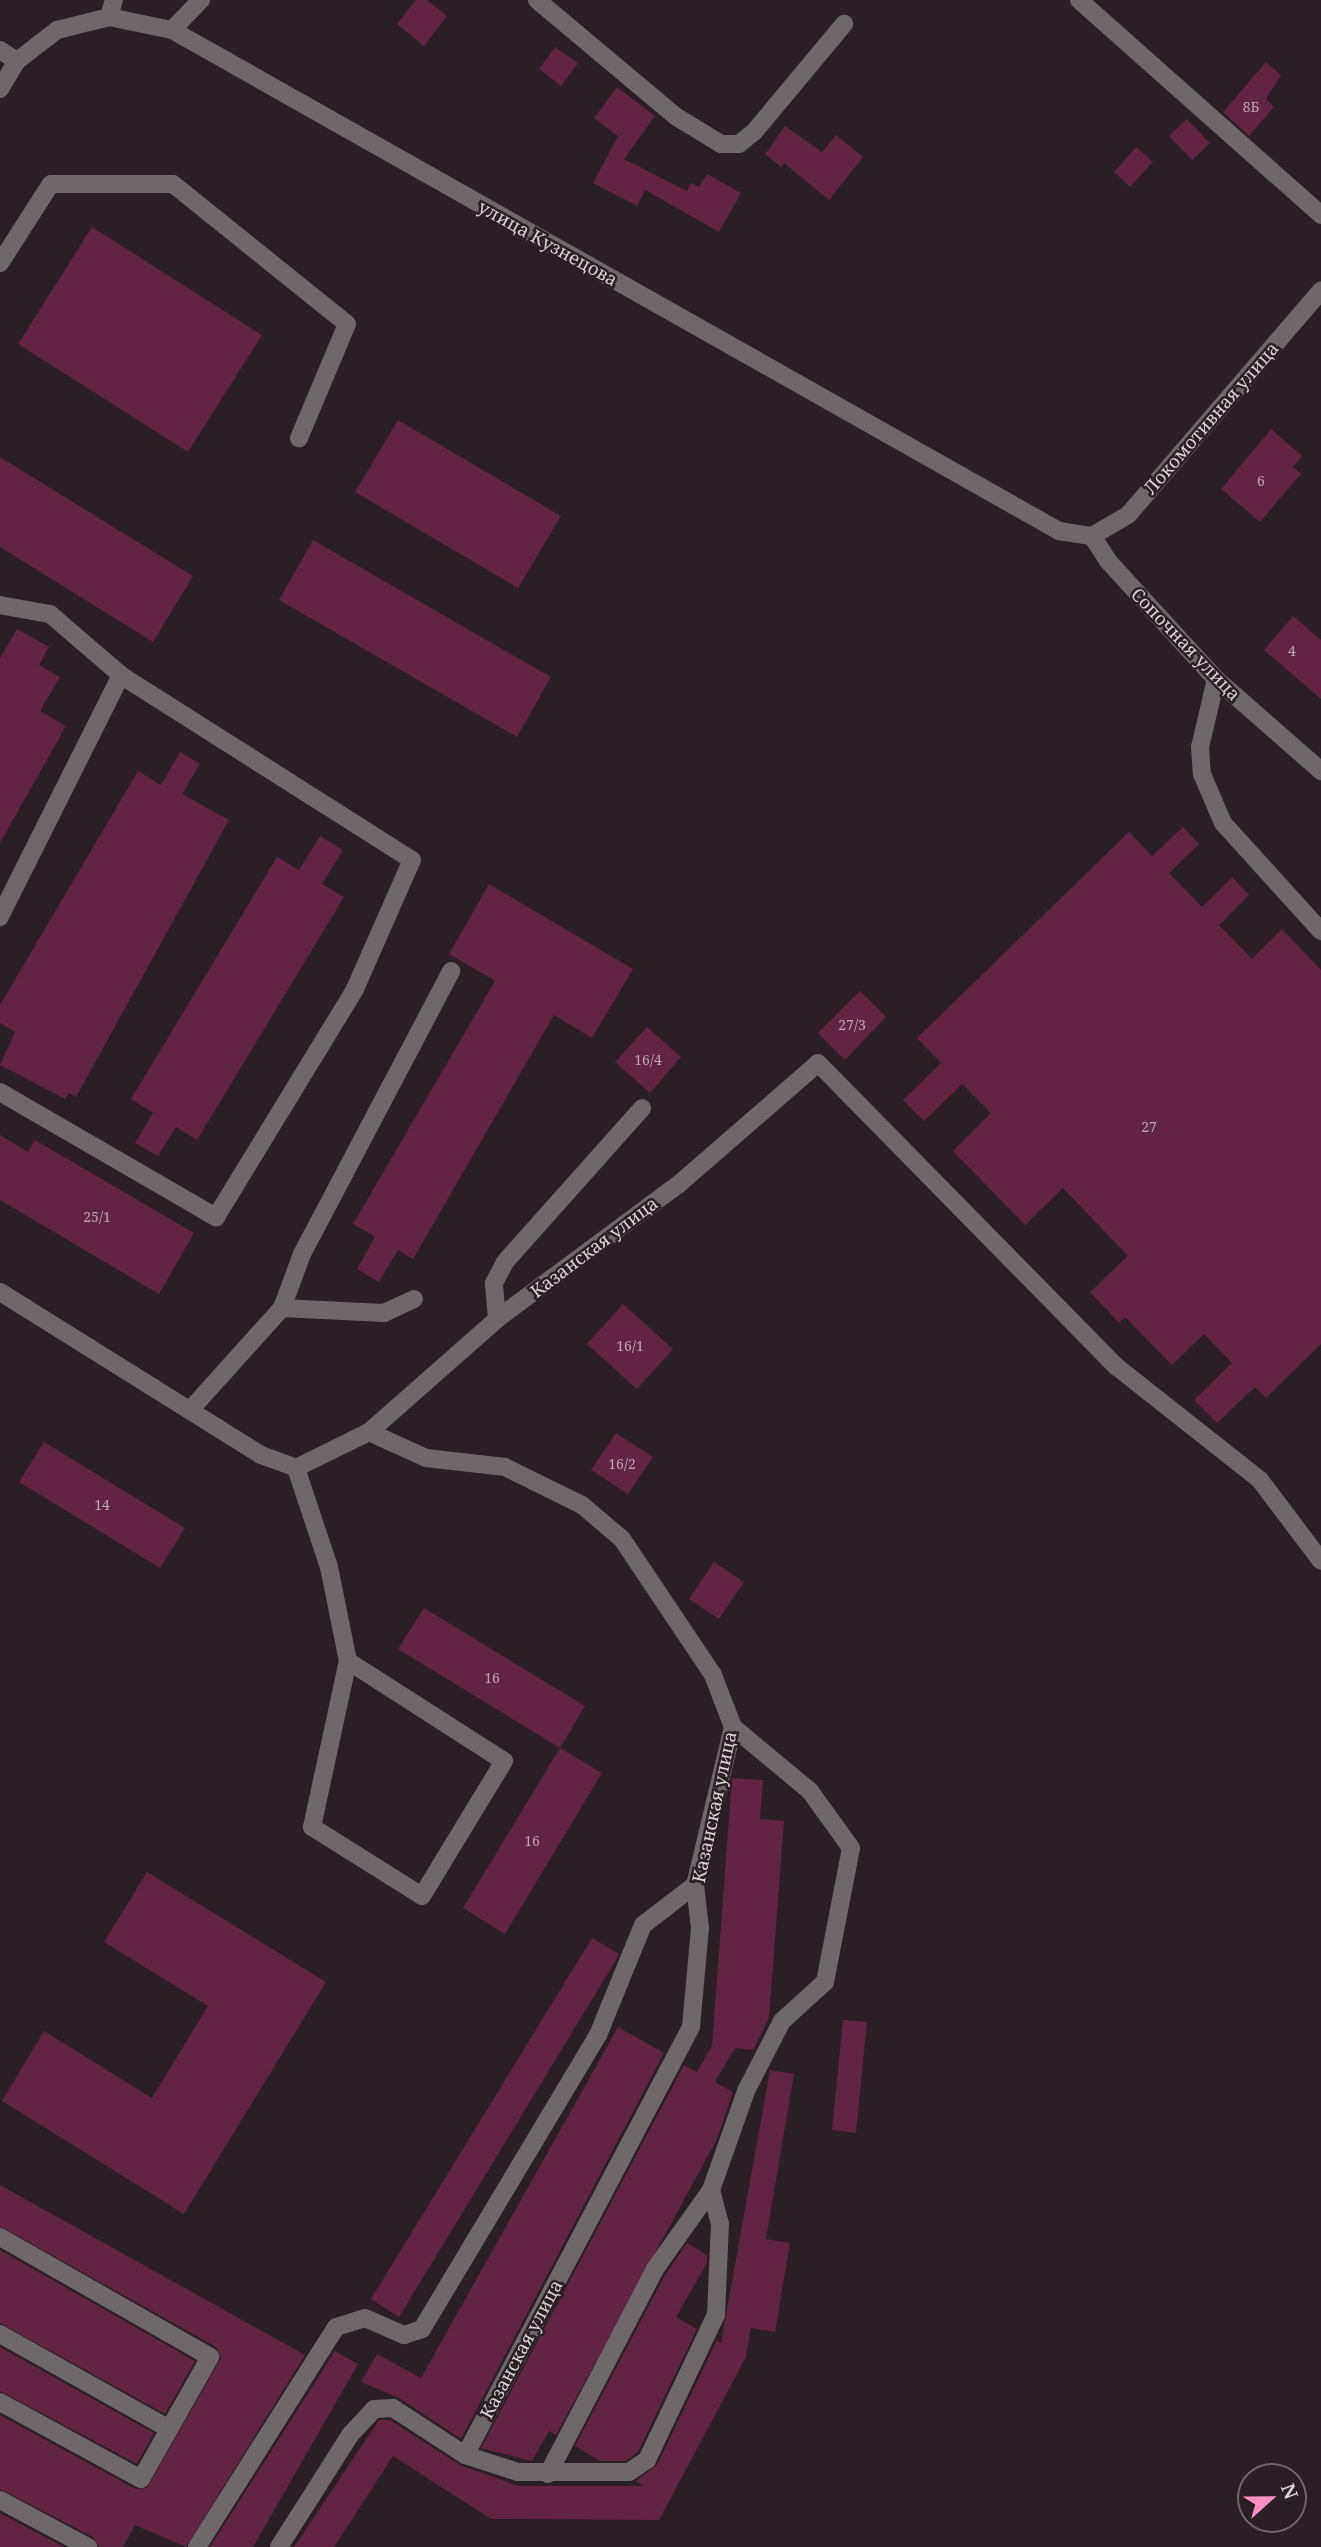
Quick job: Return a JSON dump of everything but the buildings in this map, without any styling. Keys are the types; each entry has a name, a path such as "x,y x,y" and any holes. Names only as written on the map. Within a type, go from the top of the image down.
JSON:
{"street":[{"path":"172,30 201,0"},
{"path":"537,0 675,116 721,144 739,144 754,132 844,24"},
{"path":"1079,0 1321,215"},
{"name":"улица Кузнецова","path":"17,61 57,30 112,9 172,30 1059,531 1093,536"},
{"path":"0,50 17,61 0,89"},
{"path":"0,263 51,184 173,184 347,324 299,438"},
{"name":"Локомотивная улица","path":"1093,536 1128,515 1321,291"},
{"name":"Сопочная улица","path":"1093,536 1109,562 1216,679 1321,771"},
{"path":"0,605 50,614 121,675 412,860 355,989 216,1217 0,1092"},
{"path":"0,917 121,675"},
{"path":"1216,679 1200,747 1202,774 1223,823 1321,931"},
{"path":"191,1409 282,1308 302,1254 451,971"},
{"name":"Казанская улица","path":"296,1468 369,1432 497,1320 679,1184 818,1063 1117,1367 1260,1480 1321,1560"},
{"path":"497,1320 494,1283 505,1262 642,1108"},
{"path":"0,1292 261,1455 296,1468 329,1567 348,1661 312,1827 422,1896 504,1761 348,1661"},
{"path":"282,1308 384,1313 414,1299"},
{"name":"Казанская улица","path":"369,1432 426,1458 505,1467 582,1505 622,1539 713,1675 733,1727 695,1885 700,1928 691,2027 465,2455"},
{"path":"548,2474 655,2269 711,2190 746,2091 782,2021 825,1982 851,1848 810,1791 733,1727"},
{"path":"197,2547 336,2328 365,2318 404,2335 422,2329 598,2035 643,1925 695,1885"},
{"path":"279,2547 350,2435 374,2409 393,2408 465,2455 490,2466 548,2474 629,2472 647,2460 716,2315 719,2224 711,2190"},
{"path":"0,2237 210,2357 141,2479 0,2402"},
{"path":"0,2334 169,2429"},
{"path":"0,2500 88,2547"}]}
